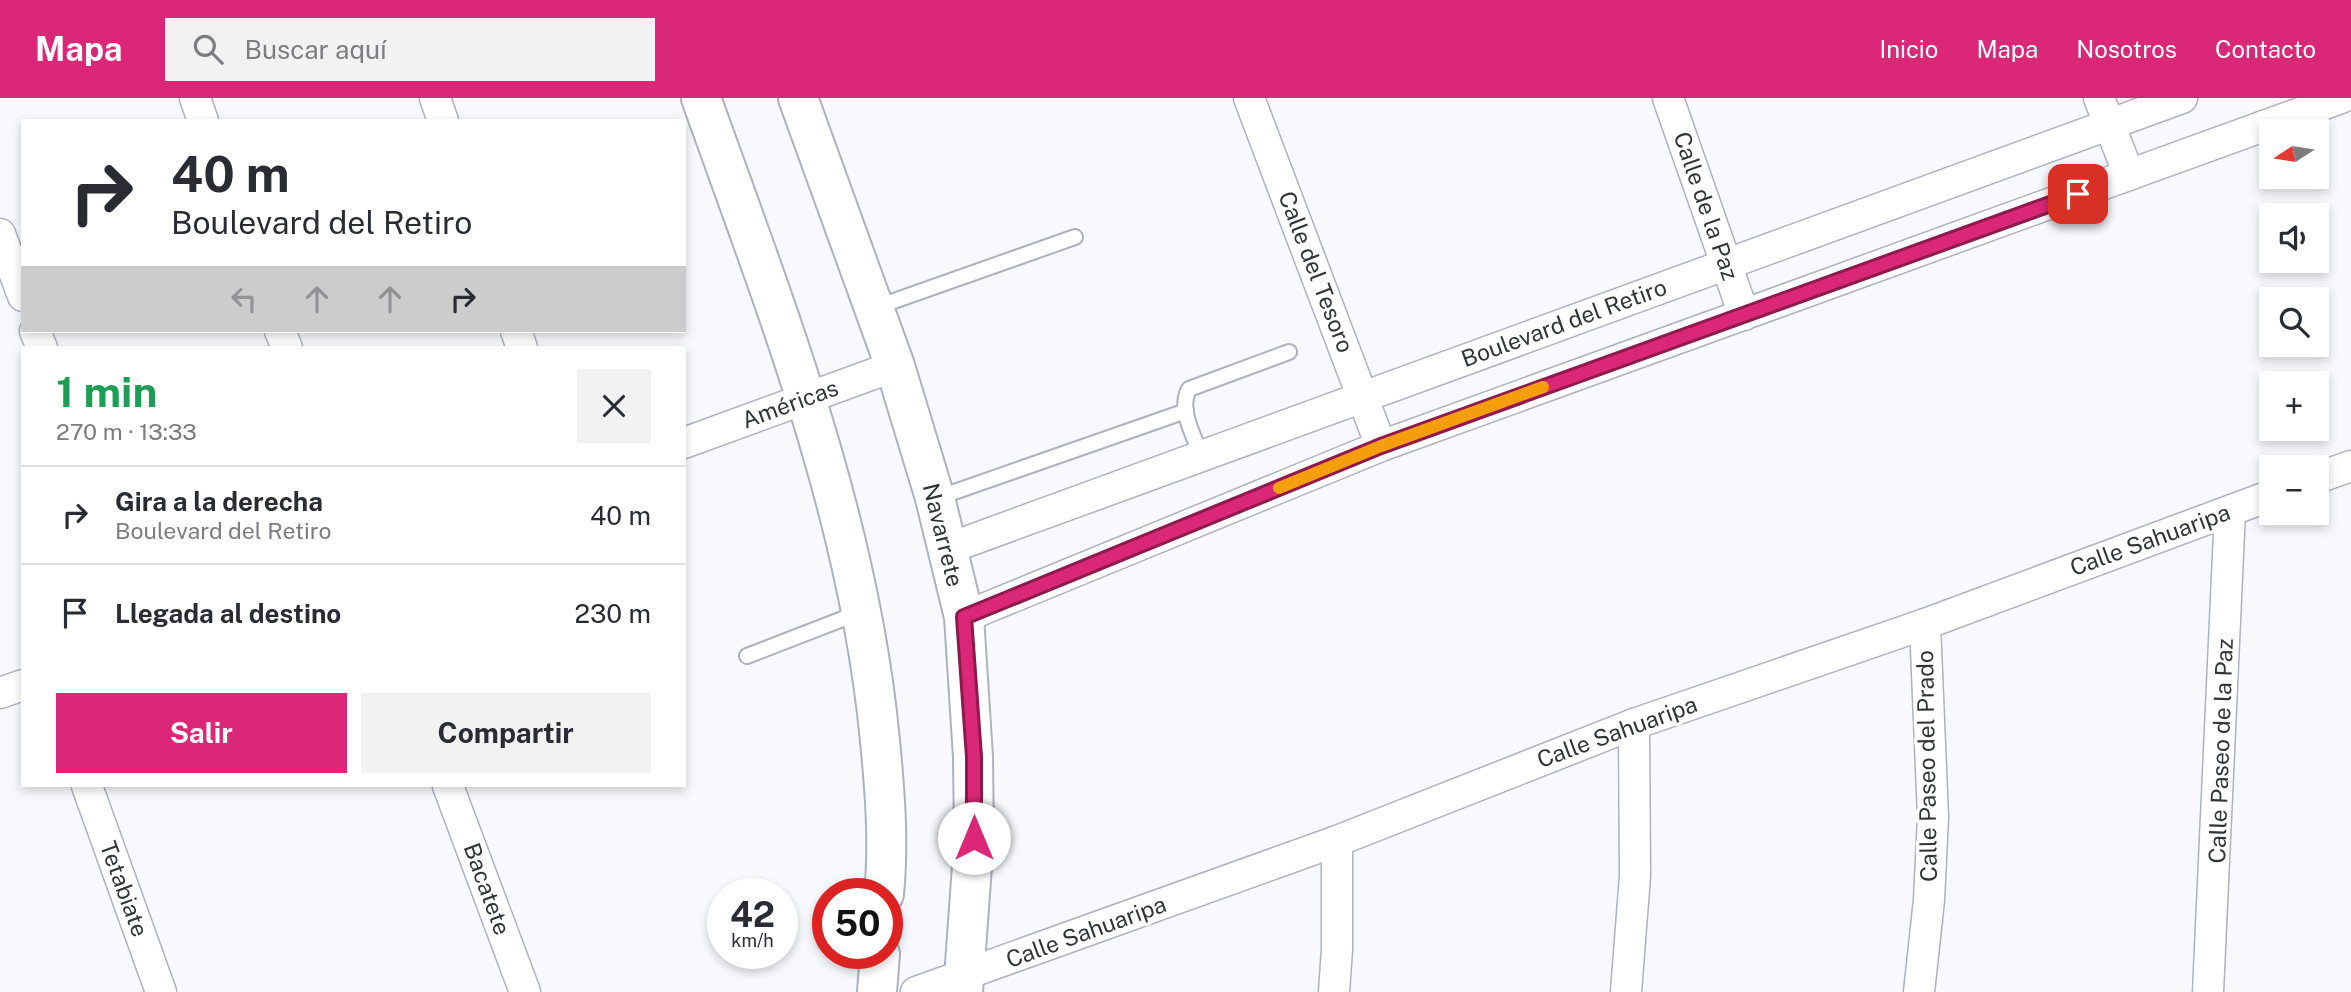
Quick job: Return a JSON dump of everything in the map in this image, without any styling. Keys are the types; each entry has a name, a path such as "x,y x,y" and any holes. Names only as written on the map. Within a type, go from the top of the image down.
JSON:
{"main road":[{"path":"701,98 807,398 863,612 887,805 885,878"},
{"name":"Navarrete","path":"798,98 895,366 935,498 964,617 974,757 974,824 964,984"},
{"path":"877,992 879,969"}],"street":[{"path":"195,98 202,119"},
{"path":"435,98 442,119"},
{"name":"Calle del Tesoro","path":"1250,98 1381,446"},
{"name":"Calle de la Paz","path":"1668,98 1744,315"},
{"name":"Boulevard del Retiro","path":"947,550 1725,264 2104,111 2182,98"},
{"path":"964,617 1381,446 2341,98"},
{"path":"2104,111 2129,175"},
{"path":"0,233 21,291"},
{"name":"Américas","path":"686,442 895,366"},
{"path":"2329,474 2351,466"},
{"name":"Calle Sahuaripa","path":"916,992 964,984 1634,724 1924,624 2259,500"},
{"name":"Calle Paseo de la Paz","path":"2208,992 2216,866 2230,511"},
{"name":"Calle Paseo del Prado","path":"1919,992 1929,900 1933,817 1924,624"},
{"path":"0,693 21,686"},
{"path":"1626,992 1634,876 1634,724"},
{"name":"Tetabiate","path":"86,787 161,992"},
{"name":"Bacatete","path":"449,787 525,992"},
{"path":"1334,992 1337,949 1337,841"}],"lane":[{"path":"873,308 1075,237"},
{"path":"1202,457 1185,411 1184,398 1189,389 1289,352"},
{"path":"935,498 1185,411"},
{"path":"747,656 863,612"}],"slow traffic":[{"path":"1279,488 1381,446 1543,387"}],"route":[{"path":"974,838 974,757 964,617 1381,446 2078,194"}]}
